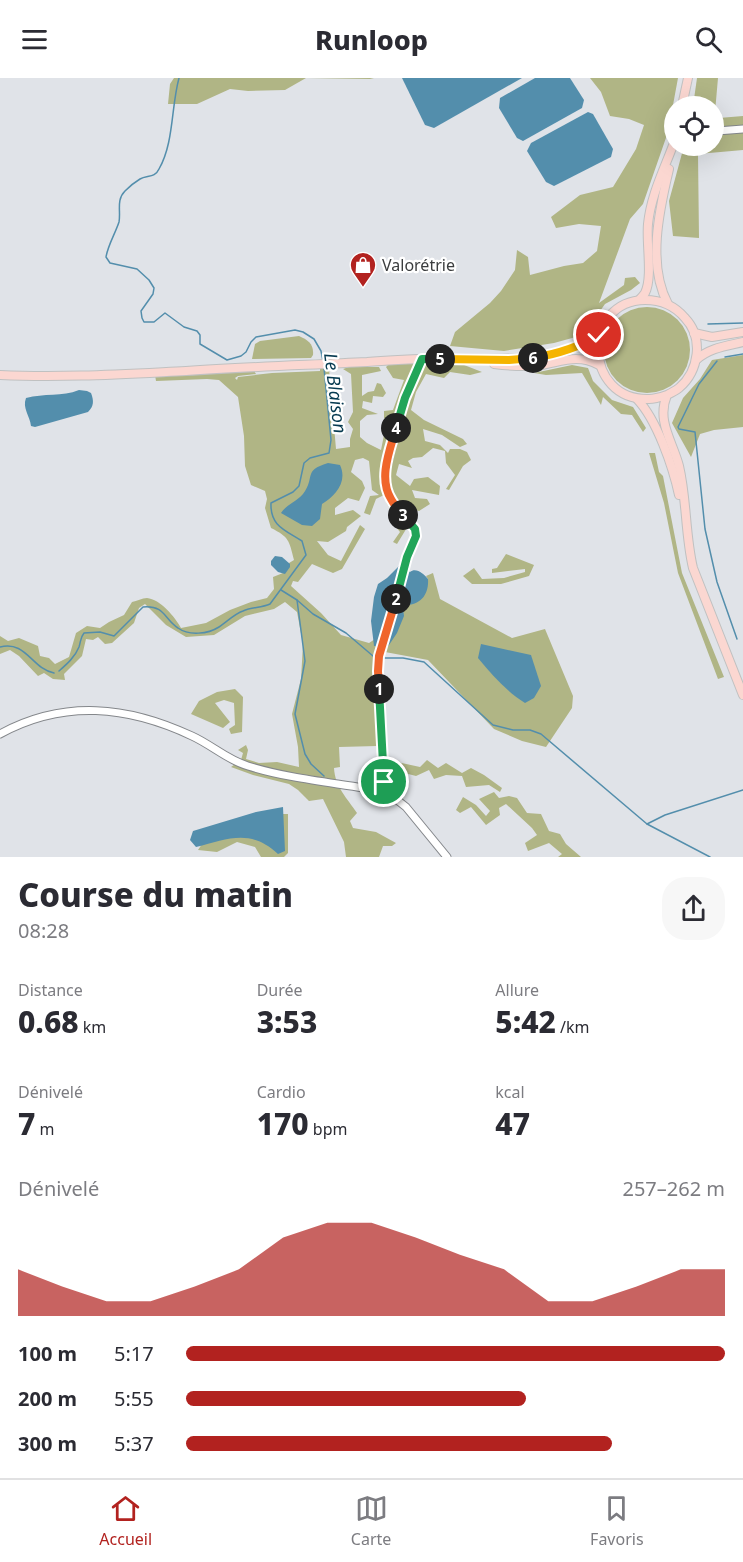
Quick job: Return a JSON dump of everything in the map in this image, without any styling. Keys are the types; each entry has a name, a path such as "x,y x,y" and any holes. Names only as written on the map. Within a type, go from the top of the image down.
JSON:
{"main road":[{"path":"684,96 688,78"},
{"path":"639,300 645,293 648,278 649,211 669,156"},
{"path":"668,304 659,280 657,225 672,156"},
{"path":"639,300 654,300 668,304 689,322 694,333 697,346 696,360 690,376 679,388 667,395 651,399 638,399 622,393 612,385 599,365 597,352 599,335 604,324 612,313 623,305 639,300"},
{"path":"694,333 712,337 743,332"},
{"path":"0,375 45,377 102,375 422,359 509,360 542,356 577,347 599,335"},
{"path":"696,360 712,350 743,342"},
{"path":"470,360 509,366 528,366 579,358 599,365"},
{"path":"667,395 663,422 679,465 693,568 743,695"},
{"path":"638,399 650,415 671,464 687,534"}],"street":[{"path":"724,130 743,129"},
{"path":"387,792 384,782 378,663 407,557 416,536 415,529 391,500 385,476 405,398 422,359"},
{"path":"0,734 24,723 64,712 81,710 144,717 195,738 245,766 387,792 406,807 447,857"}],"green space":[{"path":"174,78 306,78 285,90 230,89 197,104 168,104 170,84"},
{"path":"306,78 374,78 370,79"},
{"path":"590,78 678,78 675,96 664,96 664,144 643,204 630,219 599,303 624,285 625,278 635,277 640,283 605,304 583,335 554,343 504,351 450,346 455,332 501,291 515,270 517,250 528,257 530,275 583,263 597,251 601,226 579,224 556,228 551,217 580,195 613,187 636,149 644,125 629,119 610,116 601,92"},
{"path":"697,78 718,78 716,96 694,96"},
{"path":"743,116 743,150 724,152 724,118"},
{"path":"681,156 698,156 699,238 673,236 669,201"},
{"path":"647,307 671,314 683,326 690,350 683,374 671,386 647,393 623,386 611,374 604,350 611,326 623,314"},
{"path":"299,336 311,345 313,355 311,358 252,359 255,344 260,341"},
{"path":"743,355 743,427 700,434 691,457 672,423 683,398 700,379 712,360"},
{"path":"459,363 482,372 470,375 450,372 444,378 426,374 416,392 411,410 424,420 463,439 467,444 460,447 442,435 423,429 425,441 440,445 448,453 450,449 460,449 467,452 471,460 463,466 449,490 446,489 455,475 446,463 445,451 433,448 422,457 413,458 408,461 412,468 399,464 396,475 410,486 414,479 428,477 440,486 439,495 412,490 415,498 427,499 430,504 419,511 404,506 396,513 408,526 397,544 393,542 400,532 391,521 394,515 384,495 376,499 370,515 364,513 370,496 379,495 372,490 369,461 363,458 355,460 351,472 362,481 365,488 359,501 348,498 335,508 335,515 353,510 361,516 347,527 346,531 328,542 317,541 328,555 341,561 360,525 365,529 342,569 333,573 312,564 298,582 293,581 291,586 341,635 369,643 395,626 402,599 428,579 426,576 433,573 440,599 512,638 545,629 573,696 572,708 546,747 522,741 494,729 428,660 385,652 374,654 377,746 339,747 340,767 334,768 339,787 357,813 350,821 353,828 376,832 396,843 392,846 383,846 379,857 346,857 344,842 323,799 309,801 289,784 231,767 241,760 243,753 238,750 246,745 248,750 246,759 259,763 277,762 299,767 292,714 301,679 303,644 297,612 285,602 274,609 245,616 214,635 186,637 166,625 145,604 139,608 134,623 112,643 105,644 98,637 93,640 86,639 82,656 64,674 65,680 53,679 44,673 38,676 10,650 0,654 0,636 8,641 19,638 38,646 40,656 49,658 55,664 69,657 76,633 87,626 100,628 124,615 132,602 145,598 162,605 181,628 206,623 230,610 267,598 274,589 273,577 283,573 284,566 294,560 287,540 271,528 265,508 267,499 265,491 251,485 245,466 244,436 238,397 219,380 156,381 155,375 254,371 256,374 238,376 235,378 237,380 238,377 329,369 336,449 350,447 353,429 348,422 353,412 351,374 343,369 379,367 381,371 362,375 362,396 374,391 377,383 381,384 386,393 383,397 373,396 372,403 363,401 362,408 378,414 367,415 360,421 360,437 381,450 387,420 384,418 384,411 393,410 404,380 393,378 386,367 389,364"},
{"path":"572,365 588,368 593,381 612,400 633,407 646,428 643,432 632,415 621,414 603,397 601,405 582,373 546,375 534,373"},
{"path":"649,453 655,453 659,472 663,476 682,573 724,677 718,679 678,573 664,503"},
{"path":"506,554 534,565 529,576 501,584 472,584 463,576 474,568 482,579 504,578 525,572 525,569 492,573 492,569 497,568"},
{"path":"235,689 243,697 242,732 231,734 229,729 235,725 234,703 224,700 215,703 230,722 223,728 191,714 199,701 217,692"},
{"path":"388,760 420,767 427,760 438,768 446,763 462,773 471,768 502,788 500,792 489,785 466,787 462,776 446,775 434,779 429,770 416,776 389,769"},
{"path":"494,792 499,798 509,796 517,798 527,813 541,814 549,831 560,834 566,844 581,857 558,857 562,854 549,843 528,851 525,843 537,835 506,804 499,808 500,815 486,825 471,807 460,813 456,810 463,797 476,805 486,816 490,811 479,799"},
{"path":"279,814 288,814 288,853 284,857 261,857 255,847 237,842 217,852 198,850 206,838"}],"water":[{"path":"402,78 522,78 434,128 425,125"},
{"path":"535,78 570,78 584,100 582,108 523,141 517,138 499,108 500,98"},
{"path":"588,112 593,114 613,149 611,157 554,186 546,182 527,151 531,143"},
{"path":"79,390 91,393 93,403 88,412 35,427 31,426 26,409 26,398 66,394"},
{"path":"328,463 340,465 342,477 336,493 322,504 320,519 312,526 302,525 281,513 303,494 312,472"},
{"path":"275,556 282,557 290,564 285,574 278,572 271,565"},
{"path":"399,566 410,572 415,570 422,573 428,579 426,593 424,597 412,604 407,605 402,601 404,616 397,633 387,648 374,646 371,621 378,584"},
{"path":"481,644 531,655 541,686 534,698 525,703 500,682 478,658"},
{"path":"283,807 285,851 278,854 268,846 248,838 229,839 196,847 190,840 193,831 256,812"}],"waterway":[{"name":"Le Blaison","path":"179,78 164,159 155,174 140,179 122,194 119,222 106,257 110,263 137,269 154,288 153,294 141,311 144,322 154,322 165,313 184,327 197,331 200,335 200,344 227,360 241,356 256,337 295,330 314,339 321,351 323,361"},
{"path":"708,324 743,323"},
{"path":"725,357 743,354"},
{"path":"717,361 699,384 678,427 695,432 705,529 717,582 737,639"},
{"name":"Le Blaison","path":"59,671 75,654 84,633 100,632 114,636 143,607 160,610 182,631 204,633 215,629 243,611 270,604 306,555 302,541 276,522 271,511 271,503 293,492 299,486 304,463 310,458 329,453 331,440 324,368"},
{"path":"281,590 297,600 305,661 295,714 305,754 311,764 324,776"},
{"path":"297,600 313,614 346,633 373,656"},
{"name":"Le Blaison","path":"0,647 9,646 23,651 40,666 54,673"},
{"path":"382,658 403,658 424,662 493,725 513,730 530,730 541,734 647,824 665,815 743,790"},
{"path":"647,824 710,857"}],"place":[{"name":"Valorétrie","path":"363,288"}],"route":[{"path":"384,782 378,663 407,557 416,536 415,529 391,500 385,476 405,398 422,359 509,360 528,358 577,347 599,335"}]}
